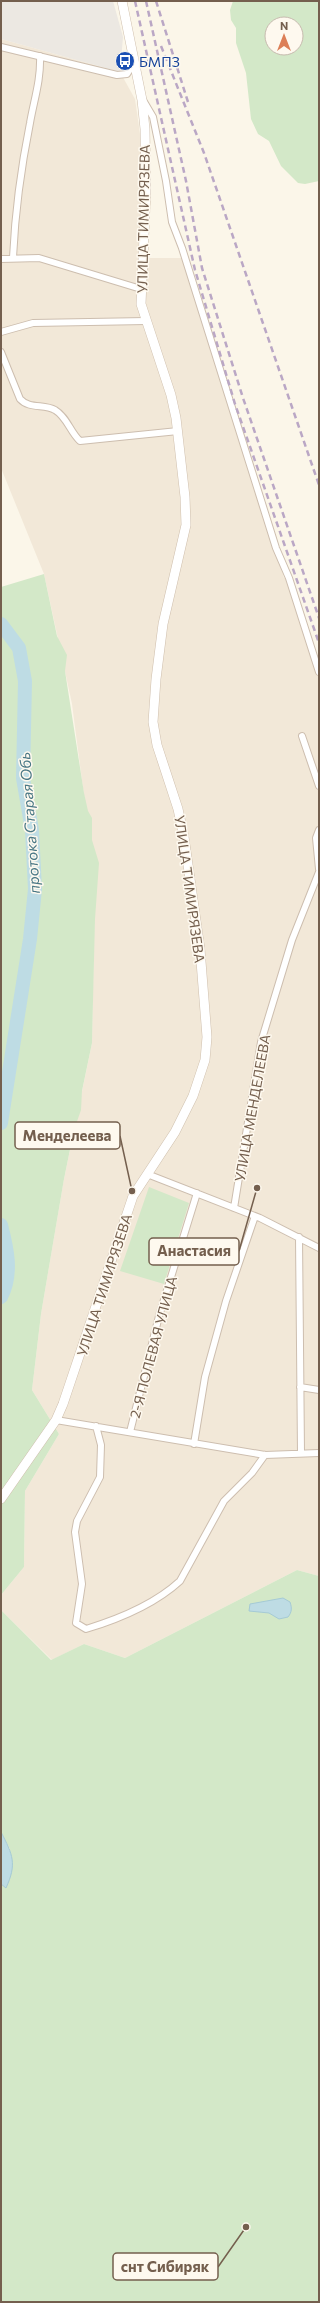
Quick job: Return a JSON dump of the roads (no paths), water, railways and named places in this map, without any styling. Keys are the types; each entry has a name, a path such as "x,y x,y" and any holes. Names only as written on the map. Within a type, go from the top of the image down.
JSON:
{"street":[{"name":"УЛИЦА ТИМИРЯЗЕВА","path":"1,1499 56,1420 73,1378 133,1196 174,1132 193,1096 205,1060 207,1037 200,949 184,838 178,809 157,745 153,722 156,678 163,624 186,525 184,476 178,431 171,395 141,304 146,161 142,99 122,1"},
{"path":"1,47 122,76 130,72 134,63"},
{"path":"13,258 19,187 30,121 38,86 40,56"},
{"path":"142,99 152,117 166,181 172,222 182,248 276,548 289,578 319,672"},
{"path":"1,259 39,258 141,288"},
{"path":"1,332 33,323 146,321"},
{"path":"1,352 23,403 47,407 58,412 80,441 178,431"},
{"path":"302,736 319,786"},
{"path":"319,830 316,838 319,869"},
{"name":"УЛИЦА МЕНДЕЛЕЕВА","path":"234,1208 261,1042 292,940 319,872"},
{"path":"147,1174 255,1216 319,1248"},
{"name":"2-Я ПОЛЕВАЯ УЛИЦА","path":"130,1432 159,1316 197,1193"},
{"path":"194,1444 205,1377 226,1301 255,1216"},
{"path":"299,1237 301,1453"},
{"path":"300,1387 319,1390"},
{"path":"56,1420 265,1455 319,1453"},
{"path":"96,1426 101,1445 100,1477 77,1521 75,1532 82,1584 76,1623 86,1629 151,1602 169,1592 180,1582 224,1501 252,1473 265,1455"}],"water":[{"path":"283,1598 291,1604 291,1612 288,1617 279,1619 269,1613 249,1611 250,1604"},
{"path":"1,1832 11,1853 12,1860 12,1872 6,1888 1,1884"}],"waterway":[{"name":"протока Старая Обь","path":"1,624 19,648 25,681 23,778 32,830 35,889 30,939 1,1123"},
{"name":"протока Старая Обь","path":"1,1225 8,1261 7,1279 1,1297"}],"railway":[{"path":"135,1 195,270 235,404 319,643"},
{"path":"146,1 186,181 202,268 243,398 319,618"},
{"path":"156,1 188,102"},
{"path":"161,46 204,153 319,485"}],"place":[{"name":"БМПЗ","path":"125,61"},
{"name":"Анастасия","path":"257,1188"},
{"name":"Менделеева","path":"132,1191"},
{"name":"снт Сибиряк","path":"246,2227"}]}
